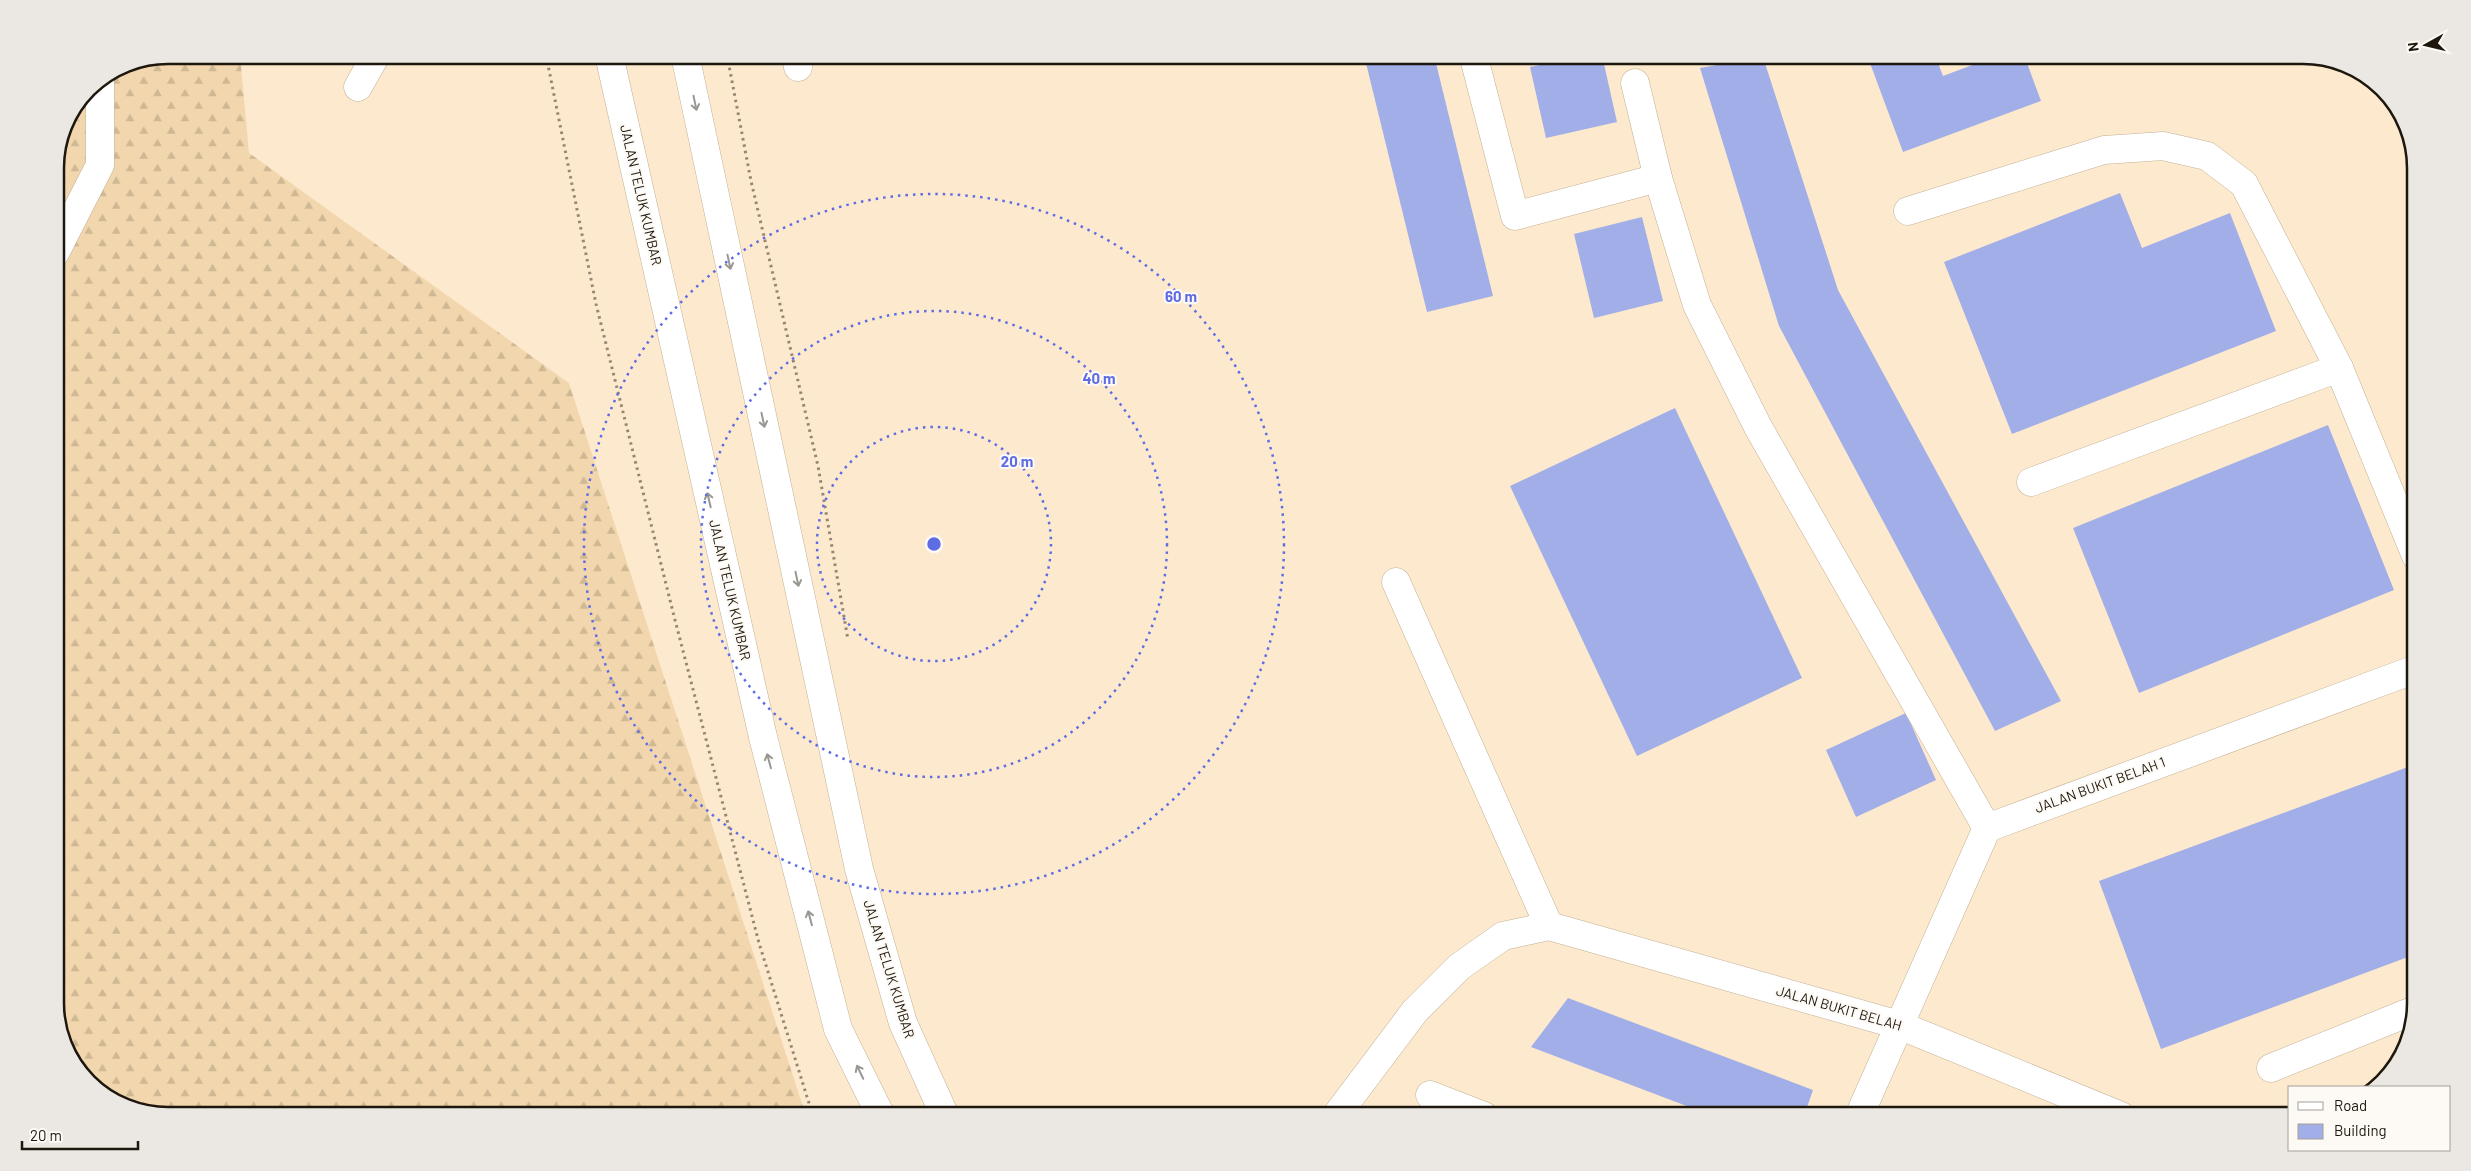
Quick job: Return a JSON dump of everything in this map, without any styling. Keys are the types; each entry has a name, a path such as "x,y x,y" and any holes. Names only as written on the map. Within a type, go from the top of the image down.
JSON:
{"main road":[{"path":"358,87 371,64"},
{"name":"JALAN TELUK KUMBAR","path":"611,64 765,747 838,1029 877,1107"},
{"name":"JALAN TELUK KUMBAR","path":"687,64 859,869 903,1023 941,1107"},
{"path":"1476,64 1515,216 1658,178"},
{"path":"1635,83 1658,178 1697,305 1758,427 1987,828 1863,1107"},
{"path":"64,235 100,165 100,89"},
{"path":"1908,212 2104,150 2162,146 2207,156 2244,184 2339,368 2407,534"},
{"path":"2031,482 2339,368"},
{"path":"1343,1107 1415,1011 1459,967 1503,936 1549,926 1396,582"},
{"name":"JALAN BUKIT BELAH 1","path":"1987,828 2407,672"},
{"name":"JALAN BUKIT BELAH","path":"1549,926 1899,1025 2098,1107"},
{"path":"2271,1068 2406,1013"},
{"path":"1430,1095 1461,1107"}],"path":[{"path":"548,64 596,304 675,620 758,943 810,1107"},
{"path":"729,64 751,181 818,466 849,648"}],"green space":[{"path":"168,64 241,64 249,153 569,383 803,1107 168,1107 141,1104 105,1086 94,1077 78,1055 69,1036 64,1010 64,161 69,135 81,110 94,94 110,81 135,69"}],"building":[{"path":"1366,64 1436,64 1493,296 1427,312"},
{"path":"1544,64 1604,64 1617,122 1546,138 1530,67"},
{"path":"1723,64 1765,64 1838,290 2061,701 1995,731 1779,326 1700,68"},
{"path":"1870,64 1938,64 1943,76 1975,64 2027,64 2041,101 1903,152"},
{"path":"2120,193 2142,248 2230,213 2276,331 2012,434 1944,262"},
{"path":"1642,217 1663,301 1594,318 1574,234"},
{"path":"1675,408 1802,678 1637,756 1510,486"},
{"path":"2328,425 2394,590 2139,693 2073,528"},
{"path":"1906,713 1936,780 1856,817 1826,750"},
{"path":"2407,767 2407,957 2161,1049 2099,881"},
{"path":"1568,998 1813,1090 1807,1107 1689,1107 1531,1047"}]}
